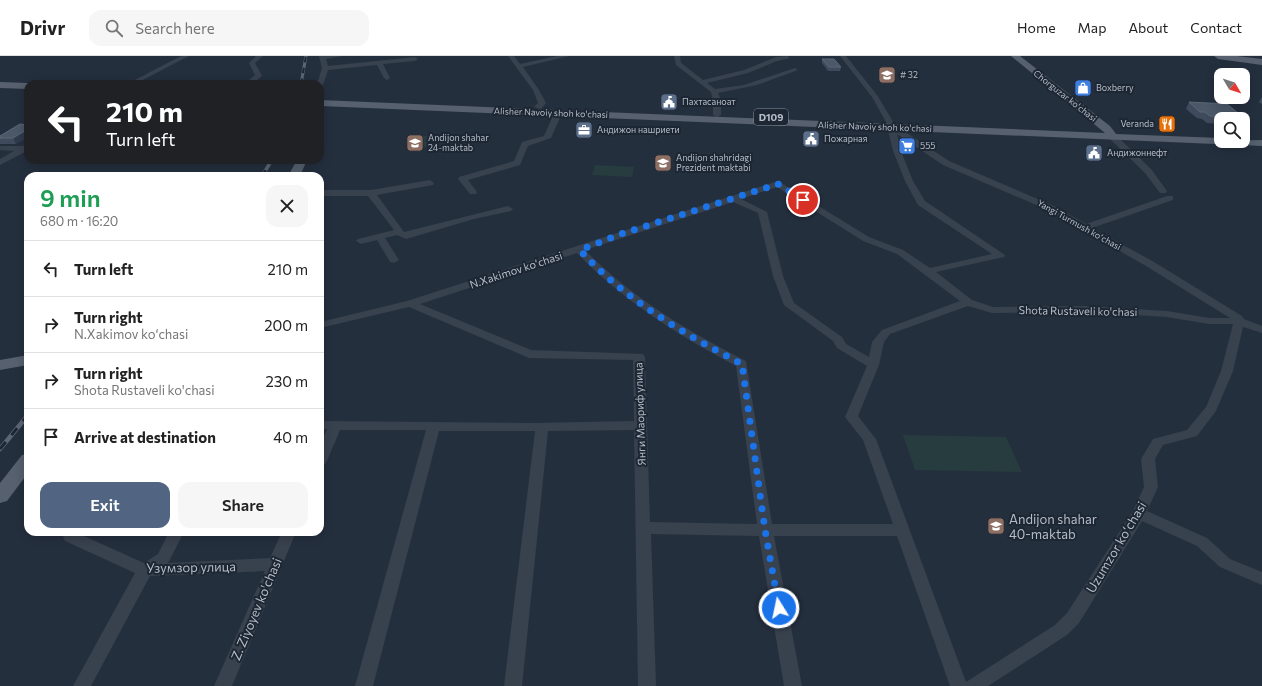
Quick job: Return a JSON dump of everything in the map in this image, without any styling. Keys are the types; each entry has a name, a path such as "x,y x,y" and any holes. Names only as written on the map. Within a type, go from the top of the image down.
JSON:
{"main road":[{"name":"Chorguzar ko'chasi","path":"1006,56 1107,134"},
{"name":"Chorguzar ko'chasi","path":"1015,56 1107,134"},
{"path":"1218,56 1262,62"},
{"path":"0,85 24,86"},
{"path":"0,89 24,90"},
{"name":"Alisher Navoiy shoh ko'chasi","path":"324,104 460,107 1107,134 1214,137"},
{"name":"Alisher Navoiy shoh ko'chasi","path":"537,110 558,113 672,116 717,115 800,121"},
{"name":"Alisher Navoiy shoh ko'chasi","path":"1107,134 1262,143"},
{"path":"1250,138 1262,138"},
{"path":"0,365 24,361"},
{"path":"0,496 24,465"}],"street":[{"path":"138,80 186,56"},
{"path":"254,80 259,76 252,63 260,56"},
{"path":"321,80 325,68 322,57 339,56"},
{"path":"512,56 536,90 542,103 537,110"},
{"path":"519,66 566,56"},
{"path":"677,56 678,64 714,91 717,100 717,115"},
{"path":"843,56 875,96 891,125 909,181 921,203 1000,255 928,272"},
{"path":"701,82 746,72 776,59 787,58"},
{"path":"325,68 415,59"},
{"path":"380,62 387,78"},
{"path":"714,91 730,90 749,86 795,70"},
{"path":"473,192 462,178 517,163 525,144 547,138 558,113"},
{"name":"Yangi Turmush koʻchasi","path":"891,125 946,163 1040,202 1180,282 1238,318 1239,321 1262,330"},
{"path":"1107,134 1148,171 1163,190"},
{"path":"896,141 916,142"},
{"path":"0,148 24,147"},
{"path":"0,163 24,148"},
{"path":"324,193 371,194 430,183"},
{"name":"Shota Rustaveli ko'chasi","path":"778,184 866,239 900,252 968,302 992,310 1085,309 1167,314 1209,321 1239,321"},
{"name":"N.Xakimov koʻchasi","path":"324,324 410,304 580,250 621,234 778,184"},
{"path":"371,194 399,232 406,236 472,217 508,209"},
{"path":"1085,227 1170,198"},
{"path":"734,199 762,212 778,276 789,305 838,339 841,346 873,365"},
{"path":"361,241 399,232"},
{"path":"379,236 394,260"},
{"path":"580,250 596,267 649,308 690,337 742,364 765,530 793,686"},
{"path":"959,686 900,530 869,439 851,417 873,365 878,342 886,332 968,302"},
{"name":"Янги Маориф улица","path":"410,304 529,354 639,357 642,426 642,528 647,686"},
{"name":"Uzumzor koʻchasi","path":"973,686 1061,630 1073,618 1139,513 1150,487 1148,459 1158,442 1192,433 1212,408 1227,371 1239,321"},
{"path":"324,425 642,426"},
{"path":"324,451 335,425"},
{"path":"364,686 434,425"},
{"path":"512,686 542,426"},
{"path":"1139,513 1202,542 1225,563 1262,579"},
{"path":"642,528 900,530"},
{"name":"Узумзор улица","path":"70,536 145,570 276,564"},
{"path":"82,686 145,570 163,558 175,536"},
{"name":"Z. Ziyoyev ko'chasi","path":"223,686 287,536"}],"green space":[{"path":"422,136 437,136 429,147 413,146"},
{"path":"595,165 634,167 632,177 592,175"},
{"path":"903,435 1006,437 1022,472 915,470"}],"building":[{"path":"822,59 834,59 841,67 829,67"},
{"path":"1189,102 1227,104 1237,112 1214,112 1214,116 1210,116 1205,112 1200,112"},
{"path":"20,124 24,124 24,131 13,138 0,138 0,136"}],"railway":[{"path":"302,80 306,56"},
{"path":"264,172 270,164"},
{"path":"0,449 24,420"}],"place":[{"name":"# 32","path":"887,75"},
{"name":"Boxberry","path":"1083,88"},
{"name":"Пахтасаноат","path":"669,102"},
{"name":"Veranda","path":"1167,124"},
{"name":"Андижон нашриети","path":"584,130"},
{"name":"Пожарная","path":"811,139"},
{"name":"Andijon shahar 24-maktab","path":"415,143"},
{"name":"555","path":"907,146"},
{"name":"Андижоннефт","path":"1094,153"},
{"name":"Andijon shahridagi Prezident maktabi","path":"663,163"},
{"name":"Andijon shahar 40-maktab","path":"996,526"}],"route":[{"path":"779,608 765,530 742,364 690,337 596,267 580,250 621,234 778,184 803,200"}]}
